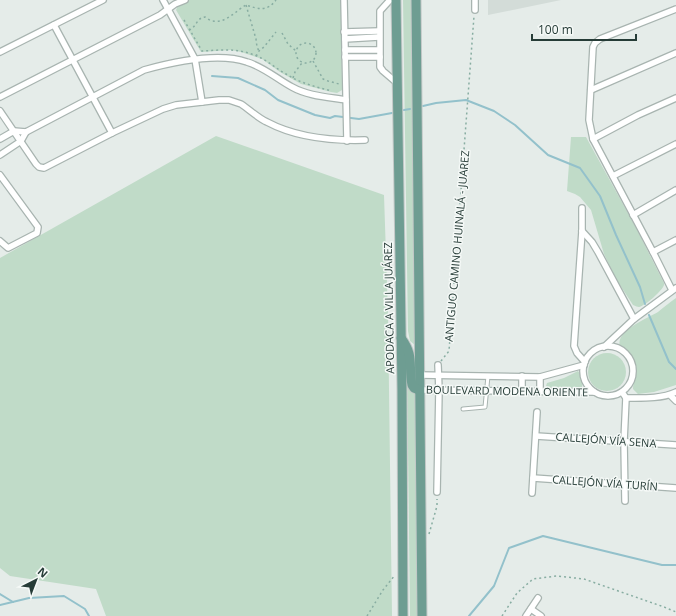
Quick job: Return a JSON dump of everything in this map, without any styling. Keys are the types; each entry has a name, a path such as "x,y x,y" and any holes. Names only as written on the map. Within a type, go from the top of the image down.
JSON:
{"main road":[{"name":"APODACA A VILLA JUÁREZ","path":"396,0 402,390 403,616"},
{"path":"416,0 422,616"},
{"path":"401,336 410,355 412,385 414,388 419,390"}],"street":[{"path":"0,52 103,0"},
{"path":"163,0 195,59 202,102"},
{"path":"0,97 168,10 175,4 184,0"},
{"path":"344,0 347,140"},
{"path":"390,0 380,11 379,38 381,68 397,83"},
{"path":"475,0 475,10"},
{"path":"419,375 540,377 584,364 594,351 604,347 634,319 674,289 593,139 590,120 593,48 597,41 676,9"},
{"path":"54,25 112,133"},
{"path":"345,35 379,31"},
{"path":"345,35 379,38"},
{"path":"345,53 380,53"},
{"path":"591,90 659,59 676,53"},
{"path":"0,139 14,131 26,132 144,70 161,65 195,59 225,58 246,61 256,65 302,92 346,100"},
{"path":"593,139 638,115 676,98"},
{"path":"0,112 36,164 39,167 44,168 163,109 176,105 202,102 229,100 241,104 267,122 301,135 347,140 365,140"},
{"path":"0,154 21,141 26,132"},
{"path":"613,176 676,144"},
{"path":"0,175 38,230 37,233 8,248 0,241"},
{"path":"634,215 676,190"},
{"path":"582,208 582,231 574,346 584,364 584,379 588,386 601,396 609,396 622,392 627,388 632,380 633,372 632,363 628,355 621,350 612,347 604,347"},
{"path":"582,231 592,242 598,252 634,319"},
{"path":"653,252 676,240"},
{"path":"437,492 438,365"},
{"path":"522,376 522,392"},
{"path":"540,377 540,392"},
{"name":"BOULEVARD MODENA ORIENTE","path":"419,390 594,392"},
{"path":"622,392 626,398 624,442 625,501"},
{"path":"626,398 654,397 670,395 676,392"},
{"path":"670,395 676,401"},
{"path":"532,493 537,412"},
{"name":"CALLEJÓN VÍA SENA","path":"536,436 676,445"},
{"name":"CALLEJÓN VÍA TURÍN","path":"533,478 676,488"},
{"path":"526,616 538,598"},
{"path":"531,609 541,616"}],"lane":[{"path":"463,409 484,408 486,403 488,376"}],"path":[{"path":"246,5 257,9 263,9 270,7 276,0"},
{"path":"189,30 194,27 199,18 204,17 212,21 219,21 230,16 246,5"},
{"path":"246,5 259,51"},
{"name":"ANTIGUO CAMINO HUINALÁ - JUAREZ","path":"438,365 449,351 475,10"},
{"path":"184,20 202,51 233,50 256,56 293,78 311,86 335,92"},
{"path":"256,56 276,32"},
{"path":"282,33 288,44 296,51 297,57 302,62 307,63 313,61 317,53 316,49 311,44 303,44 298,47 296,51"},
{"path":"313,61 323,79 341,85 341,80"},
{"path":"293,78 302,62"},
{"path":"421,547 431,531 437,506 437,492"},
{"path":"367,616 383,590 403,566"},
{"path":"502,616 517,593 533,579 557,576 584,579 676,612"}],"shaded area":[{"path":"488,0 561,0 488,15"}],"green space":[{"path":"190,0 341,0 342,90 337,93 301,84 280,72 262,59 241,52 231,50 201,52 176,10 179,3"},
{"path":"403,0 411,0 416,349 415,345 410,341 408,331"},
{"path":"216,136 384,195 388,314 392,616 106,616 96,589 10,576 0,568 0,258"},
{"path":"571,137 586,137 635,226 664,283 663,288 642,306 638,307 633,305 616,279 604,254 591,210 580,197 567,191"},
{"path":"676,298 676,385 654,392 638,394 633,389 635,372 634,363 620,346 620,340 622,335 627,330 640,321 658,312"},
{"path":"607,353 620,359 626,372 620,385 607,391 594,385 588,372 594,359"},
{"path":"407,362 417,394 420,616 410,616"},
{"path":"578,371 583,380 580,390 549,388 546,386 547,383 564,378"}],"waterway":[{"path":"212,76 238,78 265,90 278,100 315,115 330,118 335,116 359,119 392,113"},
{"path":"423,106 466,100 494,111 515,125 548,155 580,168 600,196 640,287 645,304"},
{"path":"404,110 410,109"},
{"path":"649,315 669,362 676,369"},
{"path":"469,616 494,586 509,548 543,536 662,565 676,565"},
{"path":"0,594 13,602"},
{"path":"0,605 29,598 64,596 85,609 89,616"}]}
